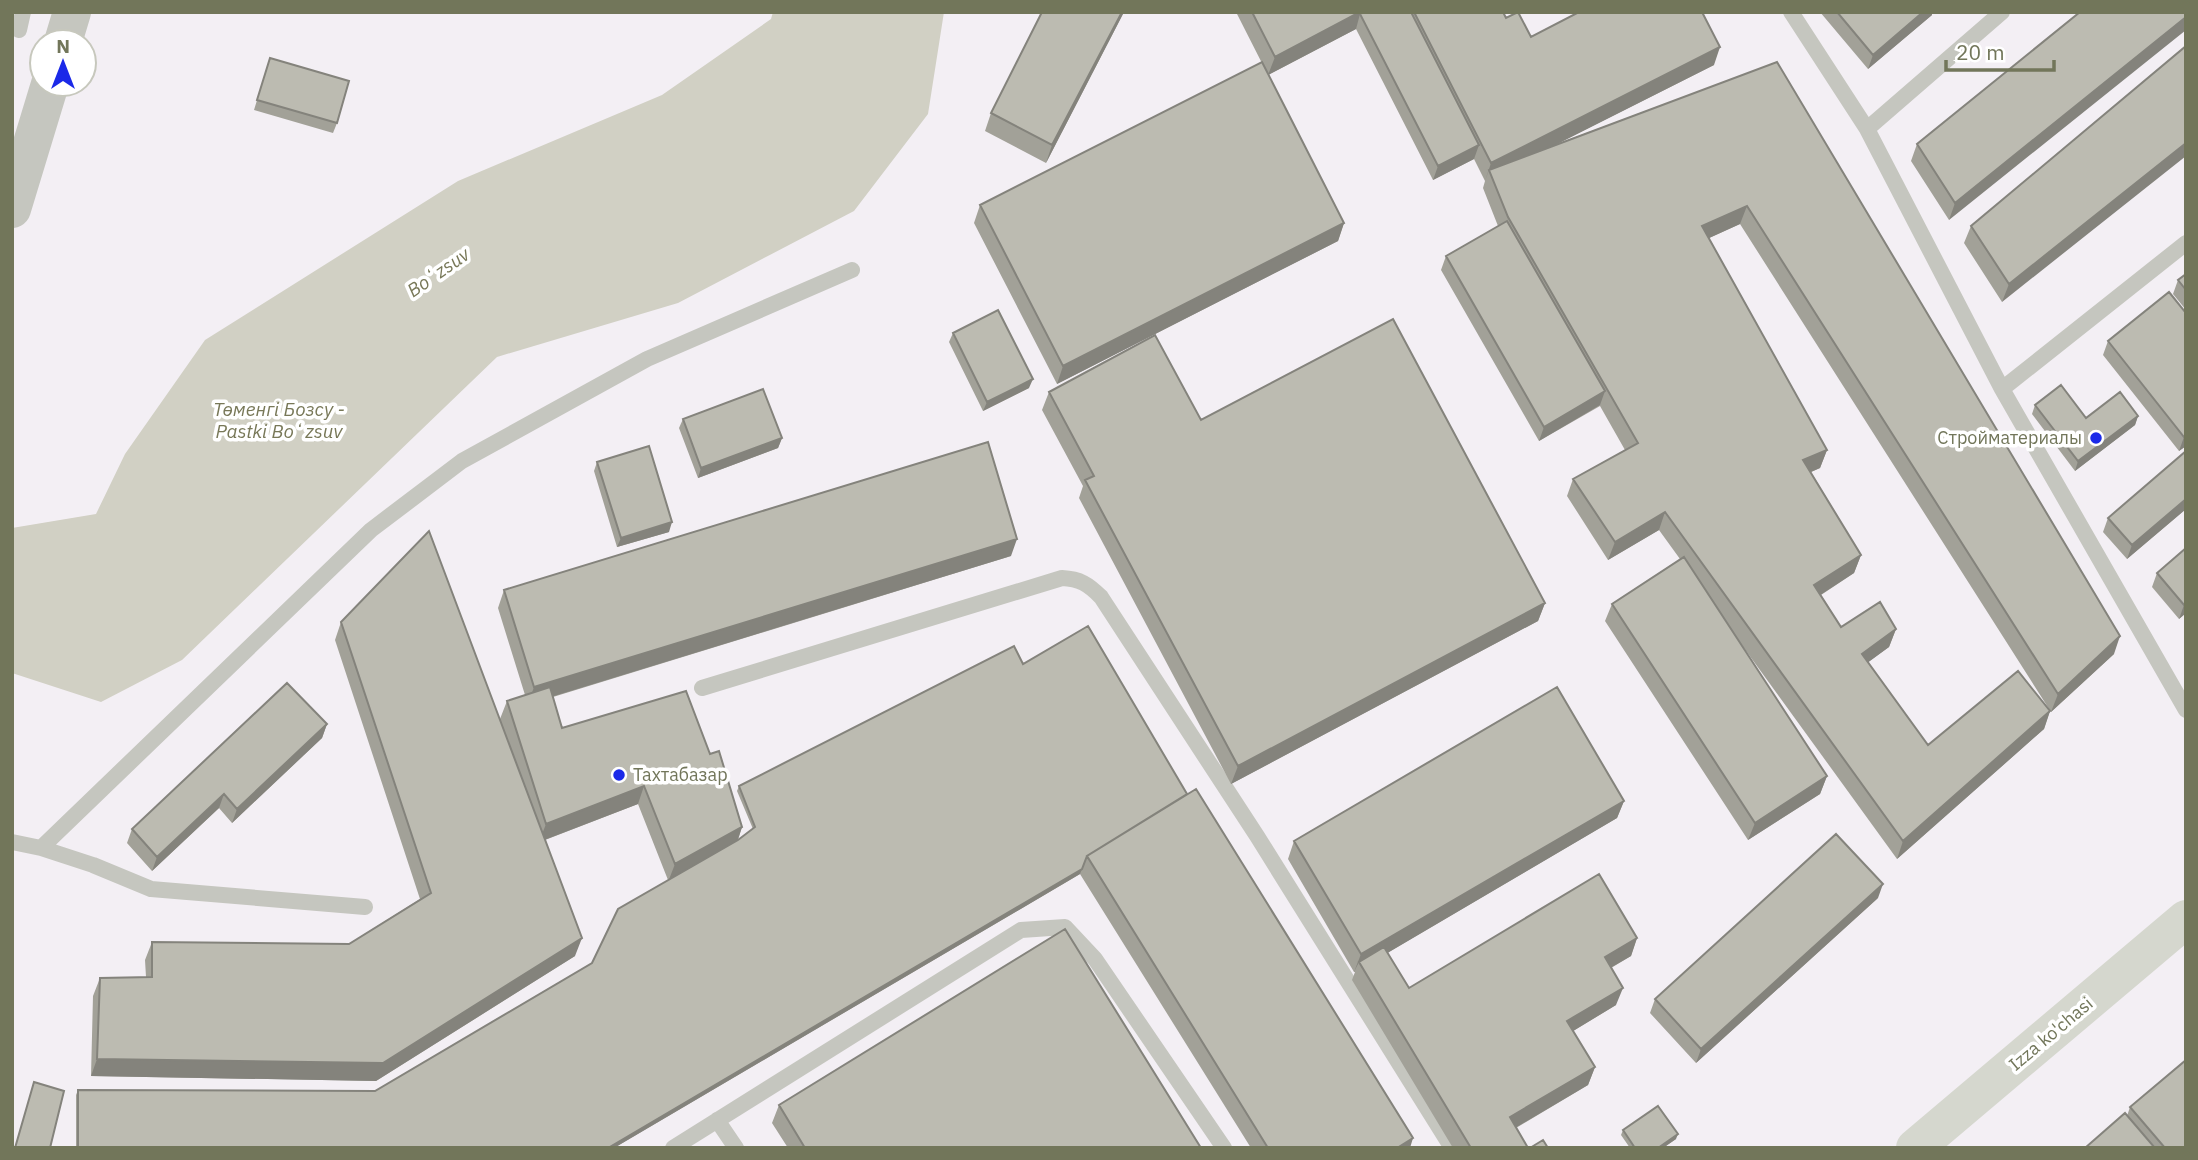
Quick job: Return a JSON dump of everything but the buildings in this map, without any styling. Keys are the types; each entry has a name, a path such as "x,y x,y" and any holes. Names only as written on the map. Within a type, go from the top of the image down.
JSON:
{"main road":[{"name":"Izza ko'chasi","path":"1914,1148 2186,919"}],"street":[{"path":"12,209 46,98"}],"lane":[{"path":"19,30 23,12"},
{"path":"1791,12 1867,129 2002,389 2186,710"},
{"path":"1867,129 2002,12"},
{"path":"2002,389 2186,243"},
{"path":"41,848 371,530 462,461 647,359 852,270"},
{"path":"702,688 1062,578 1077,579 1089,585 1101,597 1258,836 1452,1148"},
{"path":"12,842 41,848 93,865 151,889 365,907"},
{"path":"673,1148 1021,929 1065,927 1095,959 1224,1148"},
{"path":"718,1120 736,1148"}],"water":[{"name":"Төменгі Бозсу - Pastki Boʻzsuv","path":"773,12 944,12 928,114 854,211 678,303 497,357 182,660 101,702 12,673 12,528 96,514 125,454 205,340 458,181 662,95 771,19"}],"place":[{"name":"Стройматериалы","path":"2096,438"},
{"name":"Тахтабазар","path":"619,775"}],"water label":[{"name":"Boʻzsuv","path":"438,272"}]}
